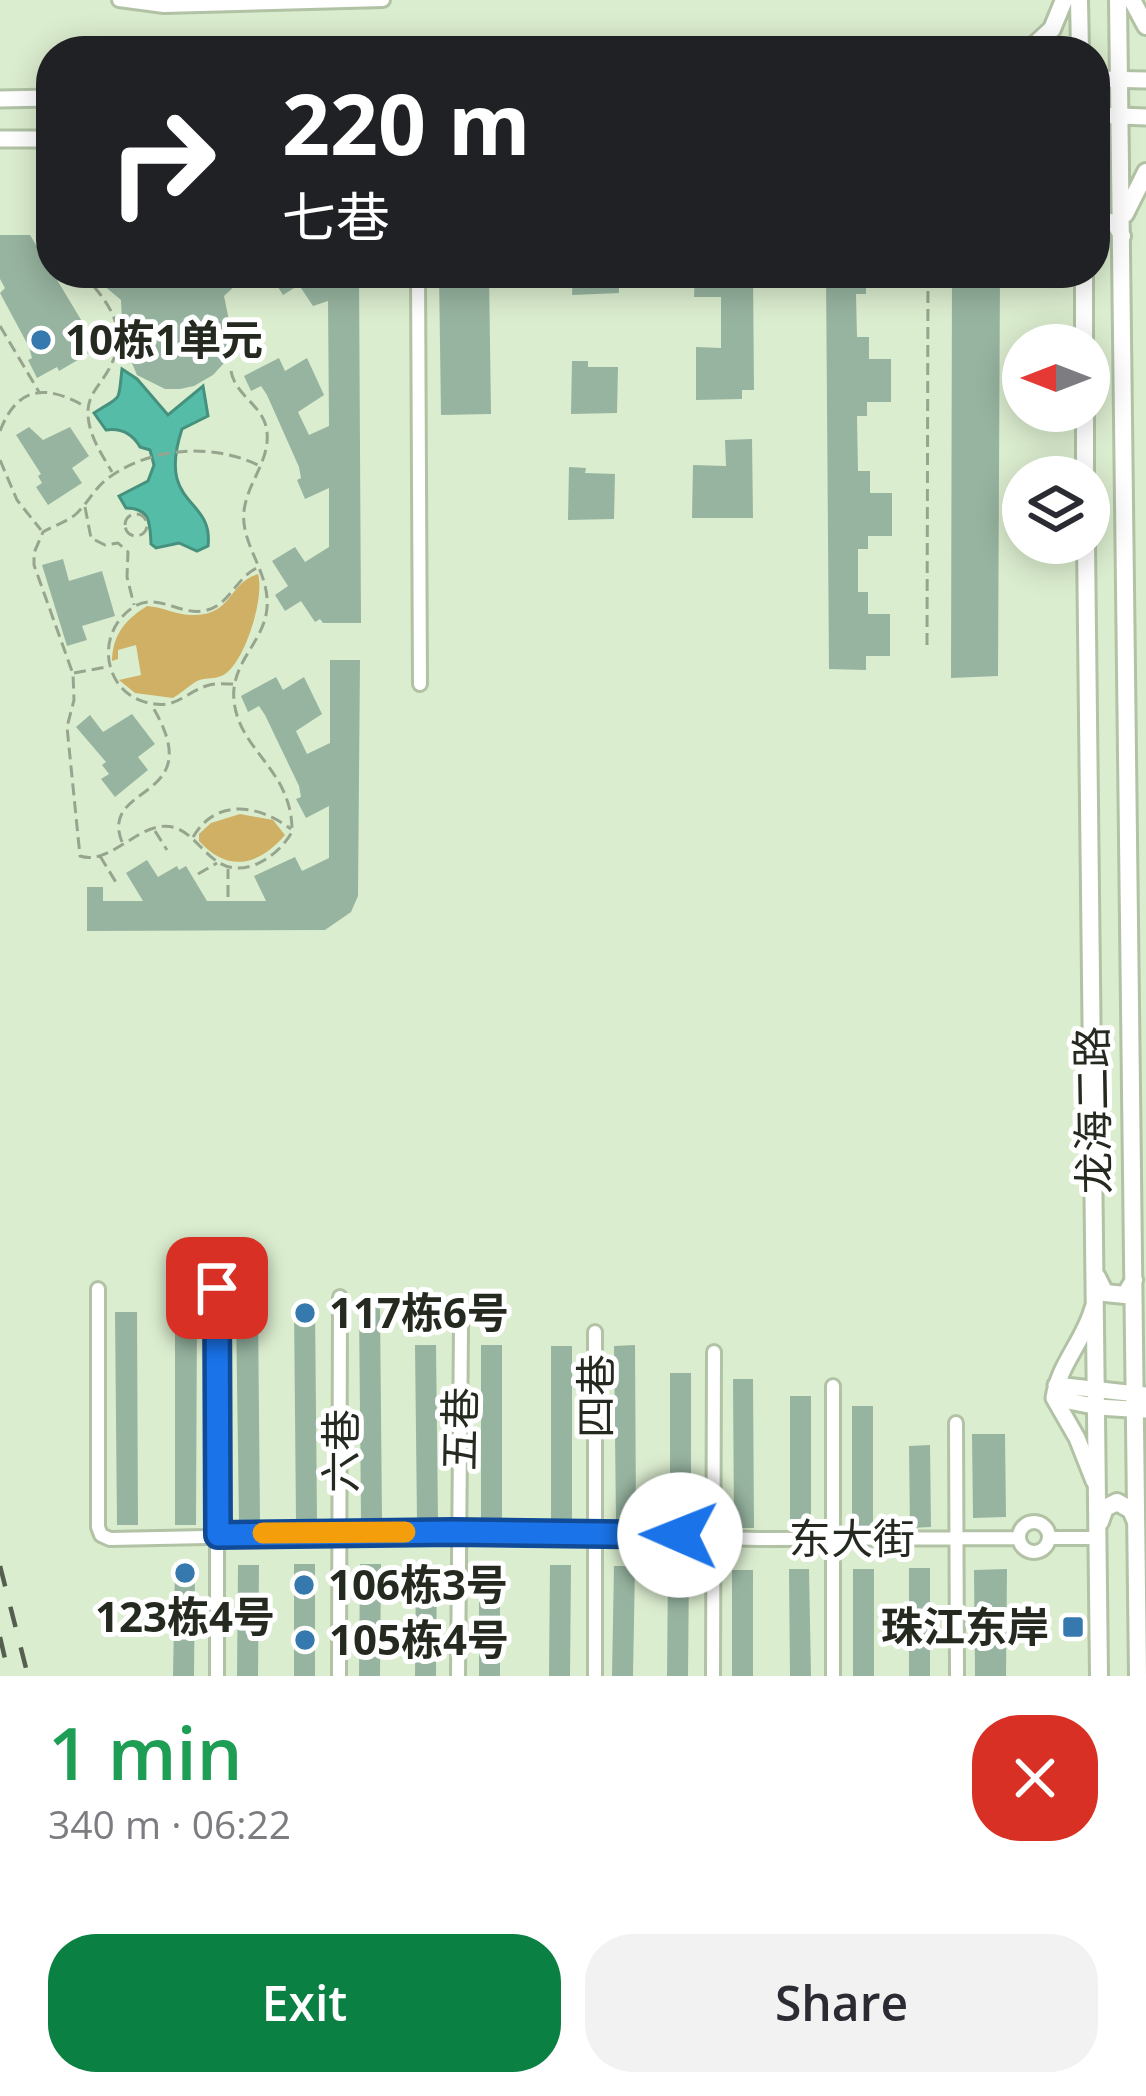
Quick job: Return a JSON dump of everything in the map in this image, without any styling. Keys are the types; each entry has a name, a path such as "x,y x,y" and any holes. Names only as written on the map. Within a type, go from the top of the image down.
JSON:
{"main road":[{"path":"1044,36 1064,0"},
{"path":"1079,0 1080,36"},
{"name":"龙海二路","path":"1118,0 1134,1279 1141,1402 1138,1676"},
{"path":"1132,0 1146,26"},
{"path":"1110,222 1122,228 1146,172"},
{"path":"1084,288 1084,324"},
{"name":"龙海二路","path":"1086,564 1099,1676"},
{"path":"1096,1274 1105,1294 1114,1297 1129,1291 1134,1279"},
{"path":"1134,1279 1146,1345"},
{"path":"1137,1519 1146,1462"},
{"path":"1099,1534 1105,1508 1117,1502 1137,1519"}],"street":[{"path":"119,0 164,5 383,0"},
{"path":"1110,80 1146,80"},
{"path":"0,99 36,98"},
{"path":"1110,116 1146,117"},
{"path":"0,140 36,139"},
{"path":"418,288 420,684"},
{"path":"1055,1391 1085,1332 1096,1274"},
{"path":"217,1288 218,1676"},
{"name":"东大街","path":"98,1289 98,1527 110,1539 460,1532 833,1540 1019,1538"},
{"name":"六巷","path":"339,1676 340,1297"},
{"name":"五巷","path":"458,1676 461,1326"},
{"name":"四巷","path":"595,1676 596,1332"},
{"path":"713,1676 714,1352"},
{"path":"833,1386 833,1676"},
{"path":"1055,1391 1141,1402"},
{"path":"1055,1391 1099,1497"},
{"path":"956,1423 957,1676"},
{"path":"1035,1522 1049,1538 1043,1549 1034,1552 1025,1549 1019,1538 1023,1528 1035,1522"},
{"path":"1049,1538 1099,1534"}],"path":[{"path":"96,288 110,303 116,351 88,408 92,437 113,474"},
{"path":"927,645 928,288"},
{"path":"0,326 39,392"},
{"path":"231,370 238,390 260,412 266,426 260,466 243,515 246,535 261,567 267,610 259,634 240,660 234,684 237,717 284,787 292,830 286,843 253,866 218,863 172,826 154,828 89,860 80,856 67,728 74,700 73,674 34,565 43,532 73,518 113,474 150,460 196,449 235,453 260,466"},
{"path":"0,431 17,404 32,392 50,390 88,408"},
{"path":"0,460 17,500 43,532"},
{"path":"85,502 91,538 105,545 122,545"},
{"path":"122,545 129,534"},
{"path":"122,545 130,558 127,577 134,606"},
{"path":"234,684 206,686 168,705 151,704 124,692 110,666 109,638 134,606 153,601 190,611 213,608 242,577 261,567"},
{"path":"73,674 110,666"},
{"path":"123,843 116,821 120,810 164,774 171,749 170,736 151,704"},
{"path":"192,838 202,821 235,807 274,816 292,830"},
{"path":"154,828 166,850"},
{"path":"100,856 117,884"},
{"path":"198,874 218,863"},
{"path":"228,867 228,897"}],"shaded area":[{"path":"258,574 259,598 252,628 240,656 225,674 197,681 173,698 135,693 119,680 141,675 136,645 118,650 118,659 112,661 118,635 139,611 147,606 189,615 207,613"},
{"path":"240,814 273,820 285,835 264,854 243,862 221,858 199,841 199,834 211,823"}],"water":[{"path":"122,369 168,415 203,386 208,416 182,429 176,455 180,488 208,530 208,546 197,551 179,543 156,548 145,514 126,508 119,496 148,481 154,465 150,450 126,432 106,430 94,413 117,397"}],"building":[{"path":"0,235 30,235 36,245 36,288 62,288 98,348 37,378 28,360 32,358 29,347 0,293 5,288 0,279"},
{"path":"107,288 233,288 224,296 231,330 224,363 213,375 180,389 165,389 137,375 123,342 121,300"},
{"path":"301,288 359,288 361,623 315,622 301,601 285,611 275,595 288,586 272,561 295,547 305,562 329,547 329,488 305,499 297,480 301,478 299,467 267,395 261,386 251,391 244,376 279,358 285,371 307,358 324,395 298,412 309,435 329,426 328,301 313,306"},
{"path":"439,288 489,288 491,414 441,415"},
{"path":"572,288 619,288 619,293 572,295"},
{"path":"694,288 753,288 754,390 742,390 742,399 696,400 696,347 721,348 721,297 694,297"},
{"path":"826,288 866,288 866,294 856,294 857,337 869,337 869,359 891,359 891,402 867,402 867,416 857,416 858,471 870,471 870,493 892,493 892,536 868,536 868,549 858,549 858,592 868,592 868,614 890,614 890,656 866,656 866,670 829,669"},
{"path":"952,288 1000,288 998,676 951,678"},
{"path":"572,361 588,361 588,367 618,367 617,413 571,414"},
{"path":"29,427 43,440 70,427 89,456 72,468 82,483 48,505 36,487 42,483 41,474 16,435"},
{"path":"752,439 753,518 692,518 693,465 726,466 725,440"},
{"path":"569,467 615,474 614,519 568,520"},
{"path":"63,559 69,581 102,571 115,616 82,626 87,640 67,646 42,565"},
{"path":"330,660 360,660 358,896 351,912 325,930 87,931 87,887 103,887 103,901 143,901 126,873 147,860 158,877 186,866 207,901 266,901 254,876 295,857 302,871 329,858 329,806 306,818 296,799 301,797 299,786 265,715 259,706 248,712 241,696 276,677 283,690 304,677 322,714 296,731 307,754 330,743"},
{"path":"132,714 155,744 138,757 148,770 115,797 101,779 109,774 102,765 106,762 76,727 90,715 103,732"},
{"path":"294,1306 315,1306 317,1521 296,1520"},
{"path":"359,1307 380,1307 382,1520 361,1520"},
{"path":"258,1308 260,1523 239,1522 236,1309"},
{"path":"175,1311 197,1311 196,1525 175,1525"},
{"path":"115,1312 137,1312 138,1525 117,1525"},
{"path":"415,1345 436,1345 438,1521 417,1521"},
{"path":"481,1345 502,1345 502,1520 481,1520"},
{"path":"635,1345 636,1521 616,1521 614,1346"},
{"path":"551,1346 572,1346 572,1521 551,1521"},
{"path":"670,1373 691,1373 691,1524 670,1524"},
{"path":"733,1379 753,1379 754,1528 734,1528"},
{"path":"790,1396 811,1396 811,1524 790,1524"},
{"path":"852,1406 873,1406 873,1526 852,1526"},
{"path":"972,1434 1005,1434 1006,1517 973,1518"},
{"path":"930,1445 931,1527 910,1528 909,1446"},
{"path":"479,1563 500,1563 500,1676 479,1676"},
{"path":"294,1564 315,1564 315,1676 294,1676"},
{"path":"360,1564 381,1564 380,1676 359,1676"},
{"path":"416,1564 437,1564 436,1676 415,1676"},
{"path":"238,1565 259,1565 258,1676 237,1676"},
{"path":"550,1565 571,1565 570,1676 549,1676"},
{"path":"175,1566 195,1567 194,1676 173,1676"},
{"path":"614,1566 635,1566 633,1676 612,1676"},
{"path":"668,1568 689,1568 688,1676 667,1676"},
{"path":"909,1568 930,1568 930,1676 909,1676"},
{"path":"789,1569 809,1569 811,1676 790,1676"},
{"path":"853,1569 874,1569 874,1676 853,1676"},
{"path":"1007,1569 1006,1676 975,1676 974,1570"},
{"path":"732,1570 753,1570 753,1676 732,1676"}],"railway":[{"path":"0,1566 28,1676"},
{"path":"0,1637 9,1676"}],"slow traffic":[{"path":"263,1533 405,1532"}],"place":[{"name":"10栋1单元","path":"41,340"},
{"name":"117栋6号","path":"305,1313"},
{"name":"123栋4号","path":"185,1573"},
{"name":"106栋3号","path":"304,1585"},
{"name":"珠江东岸","path":"1073,1627"},
{"name":"105栋4号","path":"305,1640"}],"route":[{"path":"217,1288 218,1535 680,1535"}]}
